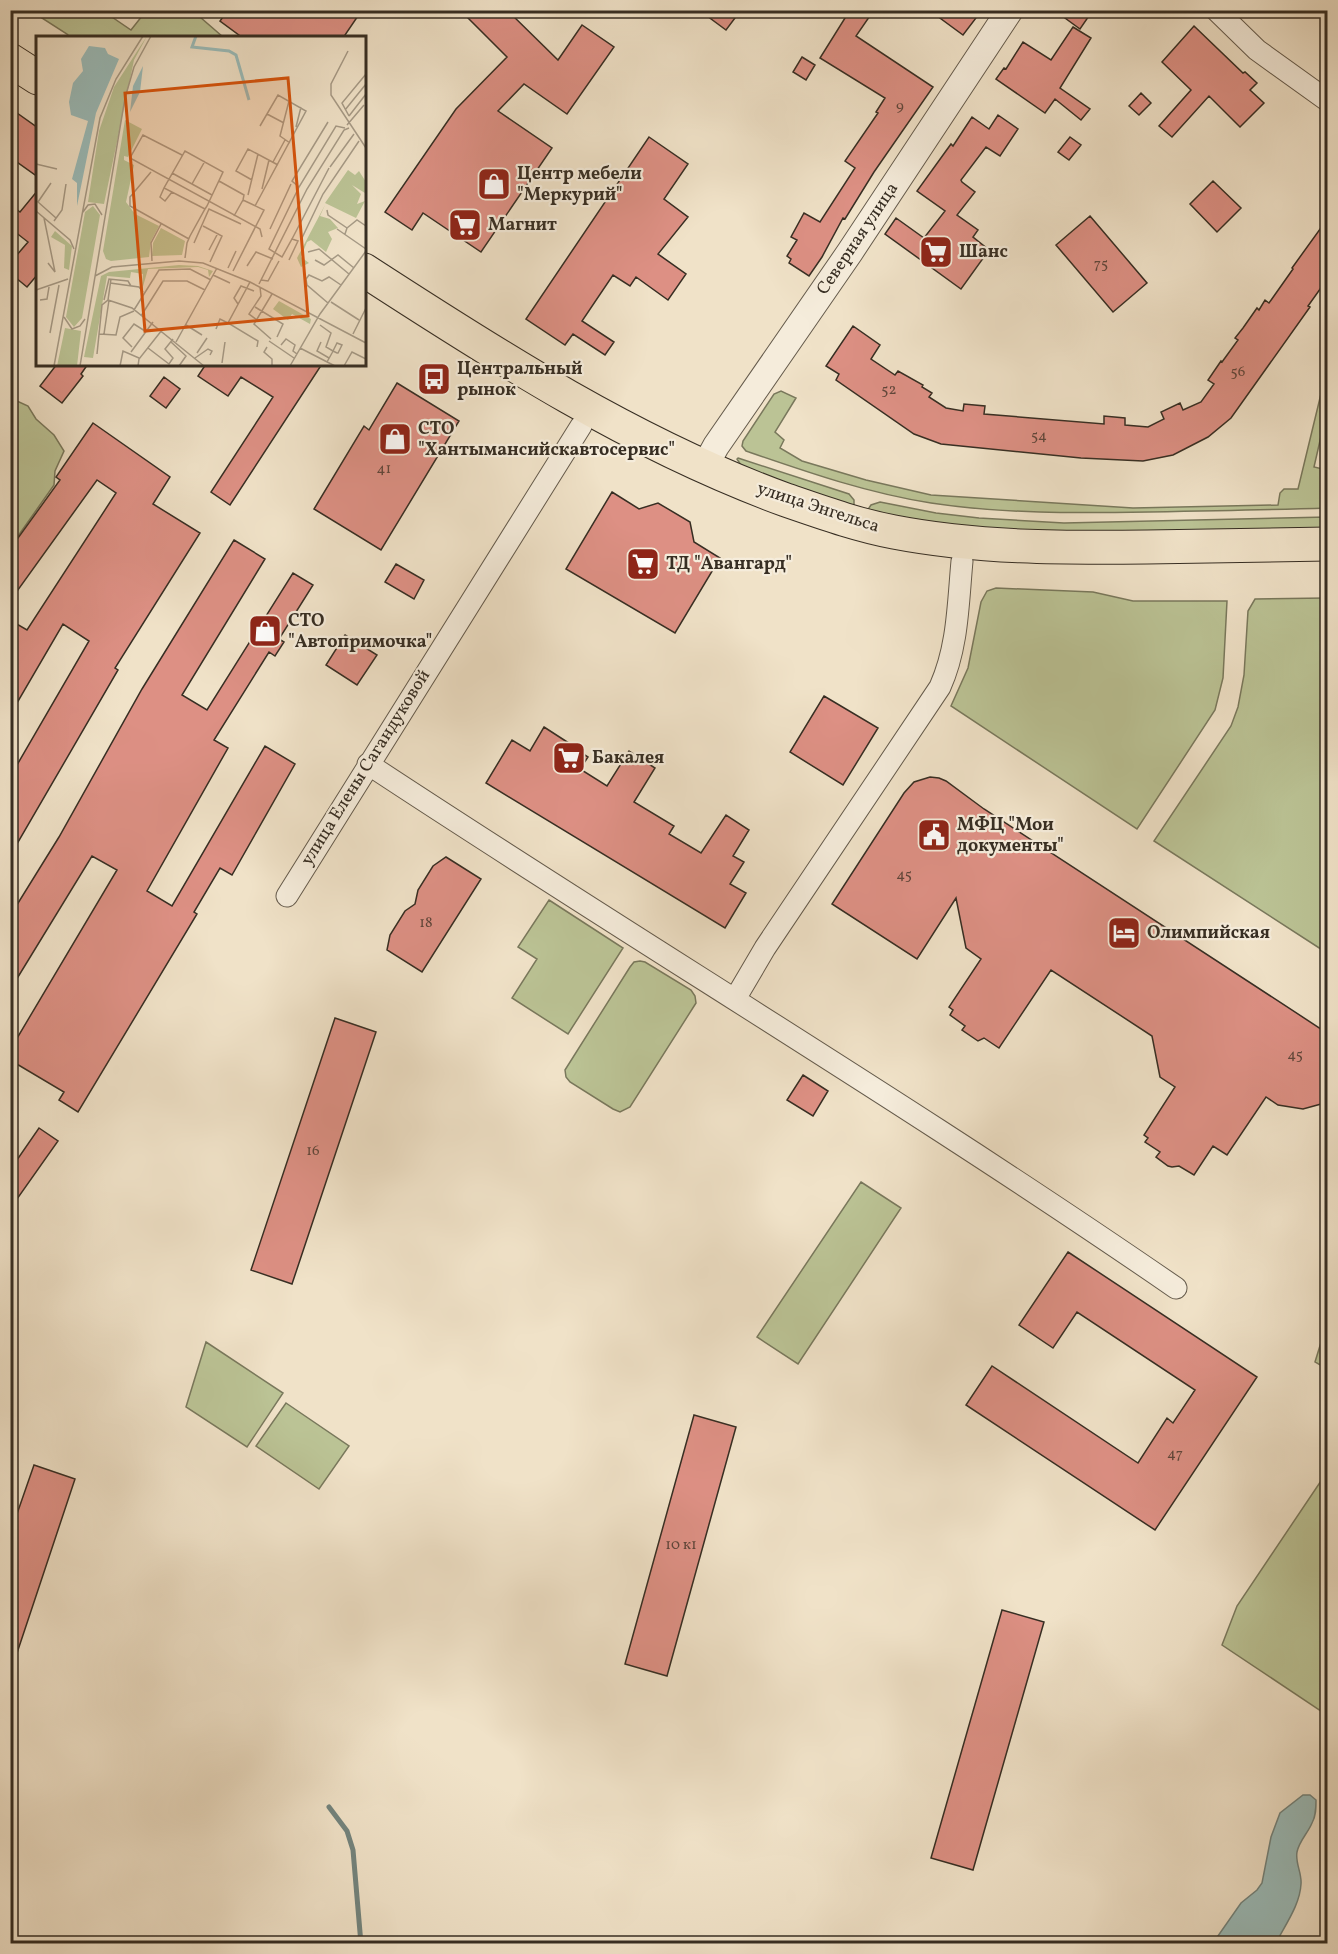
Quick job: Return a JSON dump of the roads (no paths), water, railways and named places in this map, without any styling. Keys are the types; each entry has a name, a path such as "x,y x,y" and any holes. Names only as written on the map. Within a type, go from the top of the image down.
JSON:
{"main road":[{"path":"10,36 36,53"},
{"path":"10,60 36,77"},
{"name":"улица Энгельса","path":"366,272 443,333"},
{"name":"улица Энгельса","path":"366,295 443,333 586,418 700,476 761,512 814,531 890,550 963,551 1068,567 1237,555 1328,544"},
{"name":"улица Энгельса","path":"1237,555 1328,562"}],"street":[{"name":"Северная улица","path":"700,476 716,446 850,252 1010,10"},
{"path":"1216,10 1257,50 1328,101"},
{"name":"улица Елены Сагандуковой","path":"287,896 586,418"},
{"path":"735,999 765,948 940,687 950,663 956,634 963,551"},
{"path":"368,764 530,870 1041,1195 1176,1288"}],"water":[{"path":"1303,1795 1310,1795 1316,1800 1315,1815 1297,1852 1301,1880 1298,1900 1276,1943 1213,1943 1241,1903 1262,1883 1271,1837 1280,1813"}],"waterway":[{"path":"329,1807 347,1831 353,1850 361,1944"}],"place":[{"name":"Центр мебели \"Меркурий\"","path":"494,184"},
{"name":"Магнит","path":"465,225"},
{"name":"Шанс","path":"936,252"},
{"name":"Центральный рынок","path":"434,379"},
{"name":"СТО \"Хантымансийскавтосервис\"","path":"395,439"},
{"name":"ТД \"Авангард\"","path":"643,564"},
{"name":"СТО \"Автопримочка\"","path":"265,631"},
{"name":"Бакалея","path":"569,758"},
{"name":"МФЦ \"Мои документы\"","path":"934,835"},
{"name":"Олимпийская","path":"1124,933"}]}
